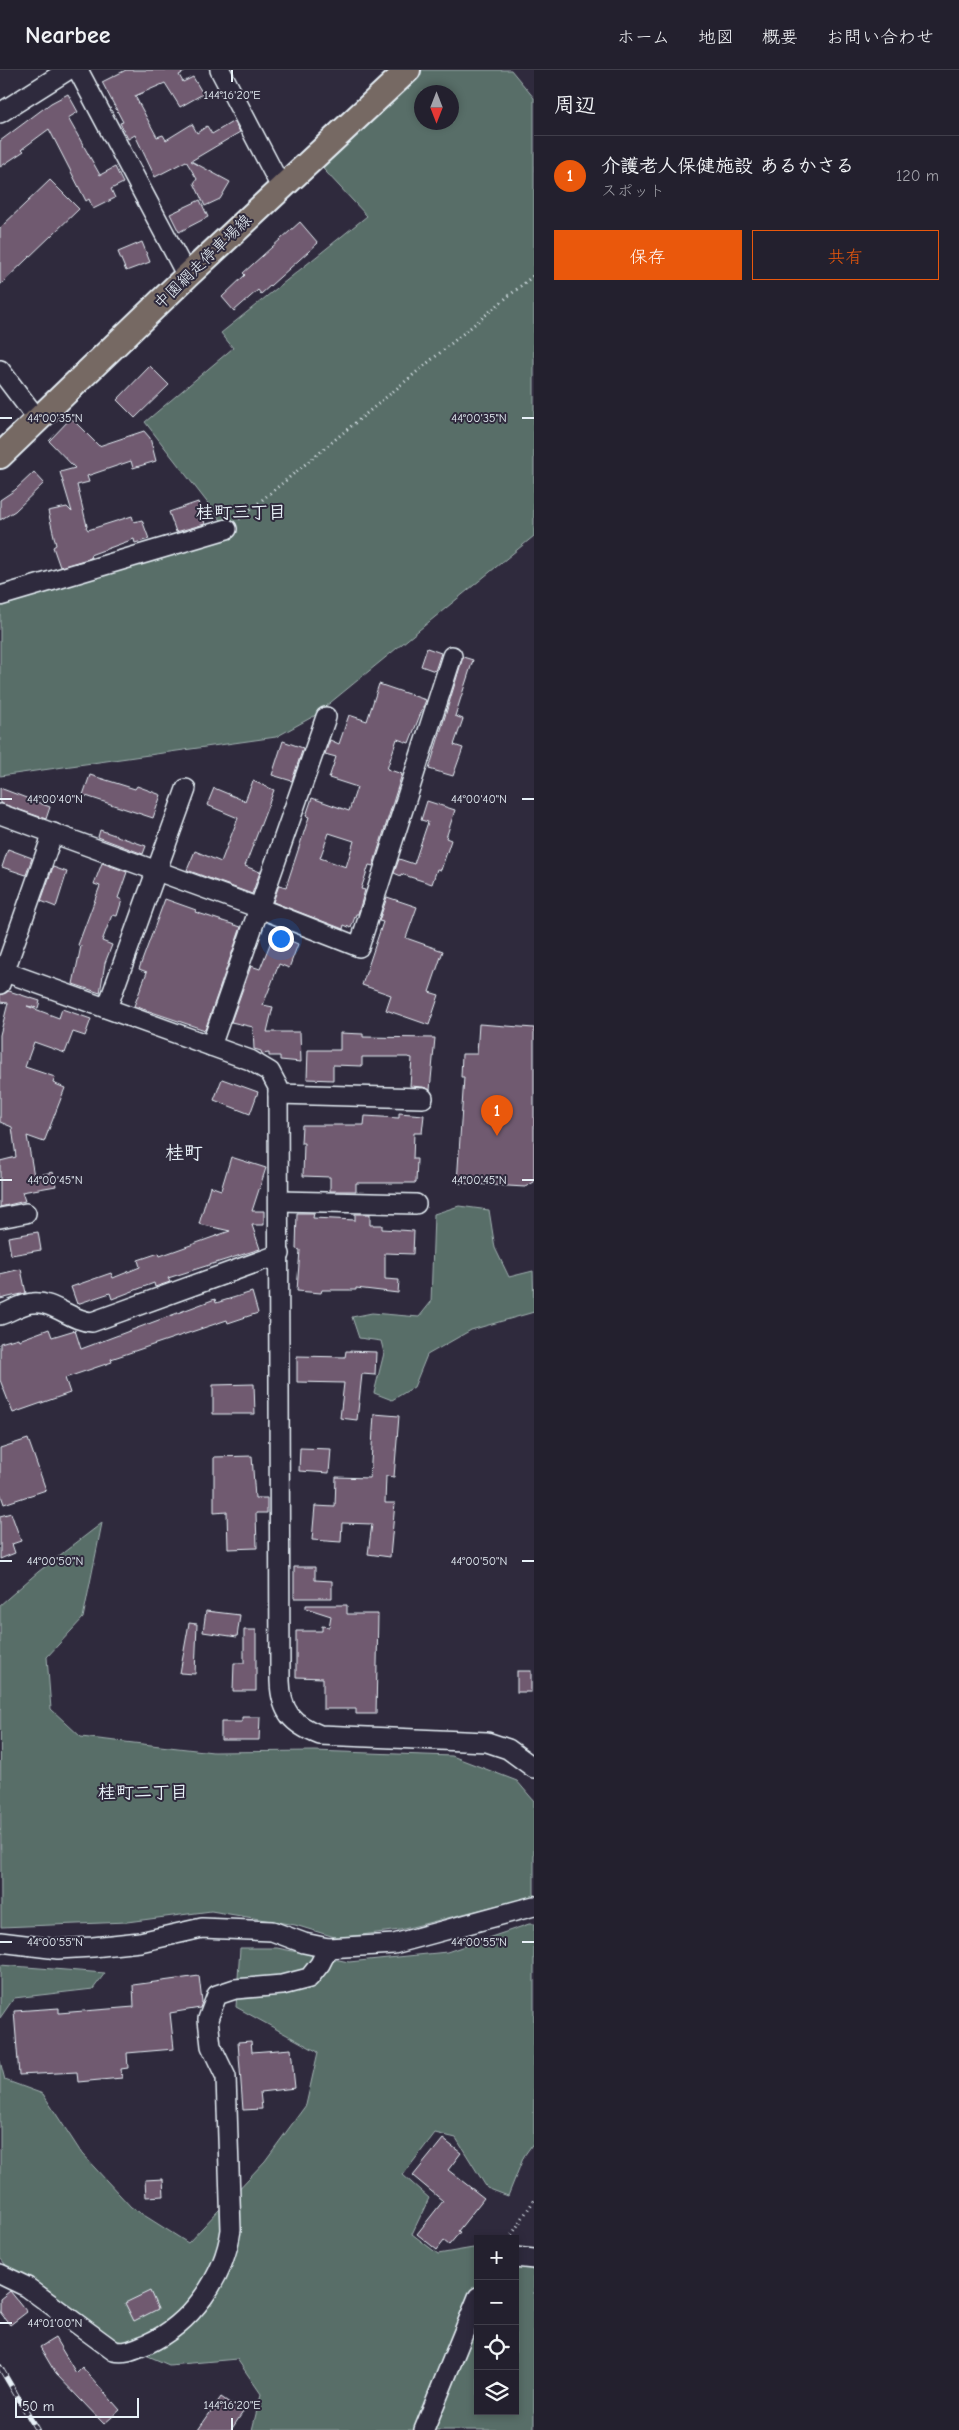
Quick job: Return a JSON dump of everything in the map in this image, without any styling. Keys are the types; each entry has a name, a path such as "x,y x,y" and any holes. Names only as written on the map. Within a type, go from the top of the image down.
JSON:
{"main road":[{"name":"中園網走停車場線","path":"0,456 281,187 408,70"}],"street":[{"path":"0,113 68,70"},
{"path":"78,70 187,276"},
{"path":"220,70 281,187"},
{"path":"0,370 38,420"},
{"path":"0,596 227,529"},
{"path":"0,814 259,908 359,947 452,656"},
{"path":"211,1046 326,717"},
{"path":"107,1008 186,789"},
{"path":"53,833 2,975 107,1008 250,1060 270,1072 278,1087 280,1698 284,1706 294,1722 320,1735 487,1742 501,1745 532,1762"},
{"path":"278,1094 423,1098"},
{"path":"279,1201 416,1204"},
{"path":"0,1218 26,1213"},
{"path":"0,1315 32,1303 47,1305 74,1318 92,1322 280,1254"},
{"path":"0,1942 58,1949 93,1947 140,1942 202,1928 272,1932 304,1943 328,1948 394,1944 534,1906"},
{"path":"0,2274 27,2287 114,2351 126,2352 155,2340 185,2318 210,2286 225,2255 231,2230 226,2077 211,2046 208,2019 217,1995 235,1989 282,1985 309,1978 320,1964 328,1948"},
{"path":"519,2257 534,2259"},
{"path":"424,2430 474,2307"}],"path":[{"path":"227,529 534,275"},
{"path":"512,2235 534,2200"}],"green space":[{"path":"408,70 511,70 534,98 534,536 314,716 276,737 0,776 0,596 227,528 145,422 233,348 221,333 367,216 313,158"},
{"path":"459,1206 489,1210 495,1248 509,1277 533,1271 534,1312 471,1330 427,1355 414,1387 392,1400 374,1393 384,1353 381,1341 359,1338 352,1317 372,1313 419,1317 431,1302 434,1214"},
{"path":"102,1523 83,1618 47,1657 51,1709 81,1737 213,1752 314,1751 452,1756 517,1781 534,1801 534,1896 400,1930 338,1938 295,1925 211,1911 127,1922 1,1927 0,1605 38,1572"},
{"path":"529,1924 534,1924 534,2142 524,2156 508,2196 487,2188 456,2138 435,2133 403,2175 429,2198 412,2234 438,2254 474,2248 474,2415 519,2415 519,2258 534,2252 534,2430 252,2430 261,2394 237,2359 169,2365 46,2312 0,2258 0,2061 5,2080 43,2094 82,2154 131,2207 188,2243 265,2161 306,2105 318,2052 236,2007 240,1948 277,1948 349,1962 447,1952"},
{"path":"0,1965 105,1973 93,1989 14,1998 0,2018"}],"building":[{"path":"126,70 188,70 179,75 183,82 193,77 203,94 180,107 165,83 135,96 157,137 163,135 166,140 192,124 197,133 207,126 212,134 234,121 240,132 191,161 230,182 220,199 205,206 194,183 197,179 186,161 155,177 135,135 128,139 120,123 123,122 102,82"},
{"path":"68,94 78,112 68,118 100,175 115,167 123,183 111,189 115,198 93,209 89,199 86,201 49,129 22,149 24,151 0,167 0,141 51,103"},
{"path":"50,180 79,209 0,285 0,228"},
{"path":"200,200 208,217 179,232 170,214"},
{"path":"300,222 318,243 261,294 258,290 234,311 222,297 245,275 243,273"},
{"path":"142,242 150,262 126,271 118,252"},
{"path":"150,366 169,385 135,418 117,400"},
{"path":"71,418 99,446 144,431 150,438 156,461 133,468 131,461 87,476 89,482 77,485 88,530 132,516 134,522 142,520 149,539 135,543 134,539 90,555 91,558 60,567 53,547 56,545 48,511 67,507 72,512 60,472 75,468 49,441"},
{"path":"34,472 44,483 15,511 0,520 0,500 15,490"},
{"path":"198,502 205,524 176,532 169,512"},
{"path":"427,648 441,653 435,671 421,666"},
{"path":"463,657 473,660 455,716 463,719 454,745 463,748 453,776 429,769"},
{"path":"379,684 426,700 409,743 397,739 387,769 402,774 373,866 369,865 361,889 365,890 358,914 356,914 351,928 344,925 343,929 273,902 279,885 286,887 309,817 306,816 312,798 349,811 357,787 329,778 336,757 325,754 330,740 339,744 349,715 367,721","holes":["329,833 354,841 346,867 320,858"]},
{"path":"283,741 303,748 292,781 272,775"},
{"path":"90,775 135,789 137,786 161,795 153,818 83,795"},
{"path":"253,781 274,790 245,866 260,872 252,894 187,870 195,851 221,862 238,818 207,805 214,788 245,801"},
{"path":"0,788 50,807 46,819 0,803"},
{"path":"427,801 455,810 446,838 451,840 441,870 437,869 432,884 394,873 399,859 414,864 428,822 421,820"},
{"path":"100,830 146,846 143,854 98,837"},
{"path":"8,849 32,858 26,875 2,867"},
{"path":"102,863 127,872 118,898 122,900 117,916 112,915 102,941 112,945 105,963 100,993 73,984 81,946 78,945 100,886 94,884"},
{"path":"53,867 67,872 56,907 41,901"},
{"path":"387,897 417,907 406,938 443,951 429,992 439,995 429,1025 386,1010 391,995 362,985 383,922 379,921"},
{"path":"165,899 196,910 195,912 241,927 205,1030 134,1006 147,972 139,969"},
{"path":"274,934 298,944 289,968 279,964 263,1005 273,1007 267,1032 300,1032 301,1062 280,1060 280,1056 269,1056 269,1053 262,1054 261,1051 254,1049 253,1027 231,1022 251,966 260,969"},
{"path":"9,991 40,1001 38,1008 27,1006 59,1018 62,1009 91,1019 85,1036 73,1032 65,1053 34,1042 25,1067 55,1077 53,1083 65,1088 44,1142 27,1136 34,1176 53,1172 56,1186 22,1192 25,1201 0,1207 0,1161 16,1157 12,1127 0,1122 0,1035 8,1003 0,1002 0,995"},
{"path":"479,1024 534,1028 534,1182 525,1187 457,1183 464,1077 461,1077 462,1054 477,1054"},
{"path":"340,1033 363,1034 363,1037 435,1038 430,1090 423,1087 410,1086 412,1058 408,1057 362,1057 362,1066 333,1065 333,1080 307,1079 308,1050 340,1050"},
{"path":"222,1079 258,1092 250,1114 214,1100"},
{"path":"399,1113 424,1115 422,1133 414,1133 413,1159 417,1159 416,1183 356,1183 356,1191 330,1191 330,1177 303,1176 304,1143 301,1143 302,1125 364,1125 365,1116 399,1118"},
{"path":"231,1157 266,1168 252,1211 264,1211 264,1225 252,1225 260,1249 168,1278 170,1282 155,1287 154,1283 112,1299 110,1293 77,1304 71,1287 111,1273 113,1278 140,1267 138,1260 159,1253 160,1256 230,1231 199,1224 210,1186 221,1190"},
{"path":"297,1213 314,1213 313,1218 355,1220 355,1214 370,1214 370,1225 382,1225 382,1229 414,1231 413,1254 385,1253 385,1279 399,1280 398,1293 356,1288 356,1290 322,1290 321,1293 297,1291 300,1250 296,1249"},
{"path":"38,1232 41,1250 11,1255 8,1237"},
{"path":"21,1269 26,1293 0,1299 0,1274"},
{"path":"252,1292 258,1313 228,1323 227,1320 111,1359 112,1362 65,1378 70,1393 13,1413 0,1380 0,1343 18,1338 19,1340 49,1329 52,1337 75,1330 81,1349 215,1299 216,1303"},
{"path":"346,1351 376,1352 375,1375 362,1374 357,1420 340,1418 344,1383 297,1382 297,1356 345,1357"},
{"path":"254,1384 255,1414 213,1414 213,1385"},
{"path":"374,1414 399,1416 394,1477 386,1476 385,1503 395,1503 390,1557 368,1554 372,1524 342,1523 341,1542 312,1540 315,1506 335,1507 336,1477 370,1478"},
{"path":"28,1439 46,1490 4,1504 0,1492 0,1448"},
{"path":"300,1448 331,1449 329,1473 299,1471"},
{"path":"252,1456 255,1498 267,1498 267,1513 256,1513 257,1548 228,1549 227,1512 214,1513 214,1457"},
{"path":"11,1513 21,1541 12,1544 15,1553 0,1559 0,1516"},
{"path":"294,1567 315,1567 315,1580 332,1581 332,1598 294,1598"},
{"path":"306,1605 347,1605 347,1614 378,1614 376,1714 356,1714 356,1709 323,1709 323,1678 296,1677 296,1631 322,1631 322,1626 329,1627 331,1616 306,1608"},
{"path":"206,1611 240,1615 237,1637 203,1632"},
{"path":"189,1623 197,1624 195,1674 180,1673"},
{"path":"244,1630 256,1630 256,1691 233,1691 234,1663 244,1663"},
{"path":"517,1671 531,1671 531,1692 517,1692"},
{"path":"242,1717 260,1717 259,1740 221,1740 221,1722 242,1722"},
{"path":"199,1976 202,2002 200,2008 170,2013 174,2049 127,2053 128,2068 121,2069 122,2078 78,2082 77,2072 19,2075 14,2011 59,2008 59,2013 134,2007 133,1985"},
{"path":"251,2041 252,2052 291,2049 295,2088 260,2092 262,2109 243,2110 238,2042"},
{"path":"443,2139 461,2153 448,2170 484,2198 449,2245 444,2241 437,2250 417,2234 443,2201 413,2176"},
{"path":"163,2179 164,2196 146,2197 145,2180"},
{"path":"10,2291 27,2312 10,2325 0,2312 0,2299"},
{"path":"150,2291 158,2309 134,2321 125,2303"},
{"path":"55,2338 76,2373 82,2367 120,2410 104,2424 56,2374 40,2347"},
{"path":"221,2397 243,2412 231,2430 198,2430"}],"railway":[{"path":"0,2367 37,2430"}],"place":[{"name":"介護老人保健施設 あるかさる","path":"497,1136"}],"district":[{"name":"桂町三丁目","path":"241,512"},
{"name":"桂町","path":"184,1152"},
{"name":"桂町二丁目","path":"143,1792"}]}
